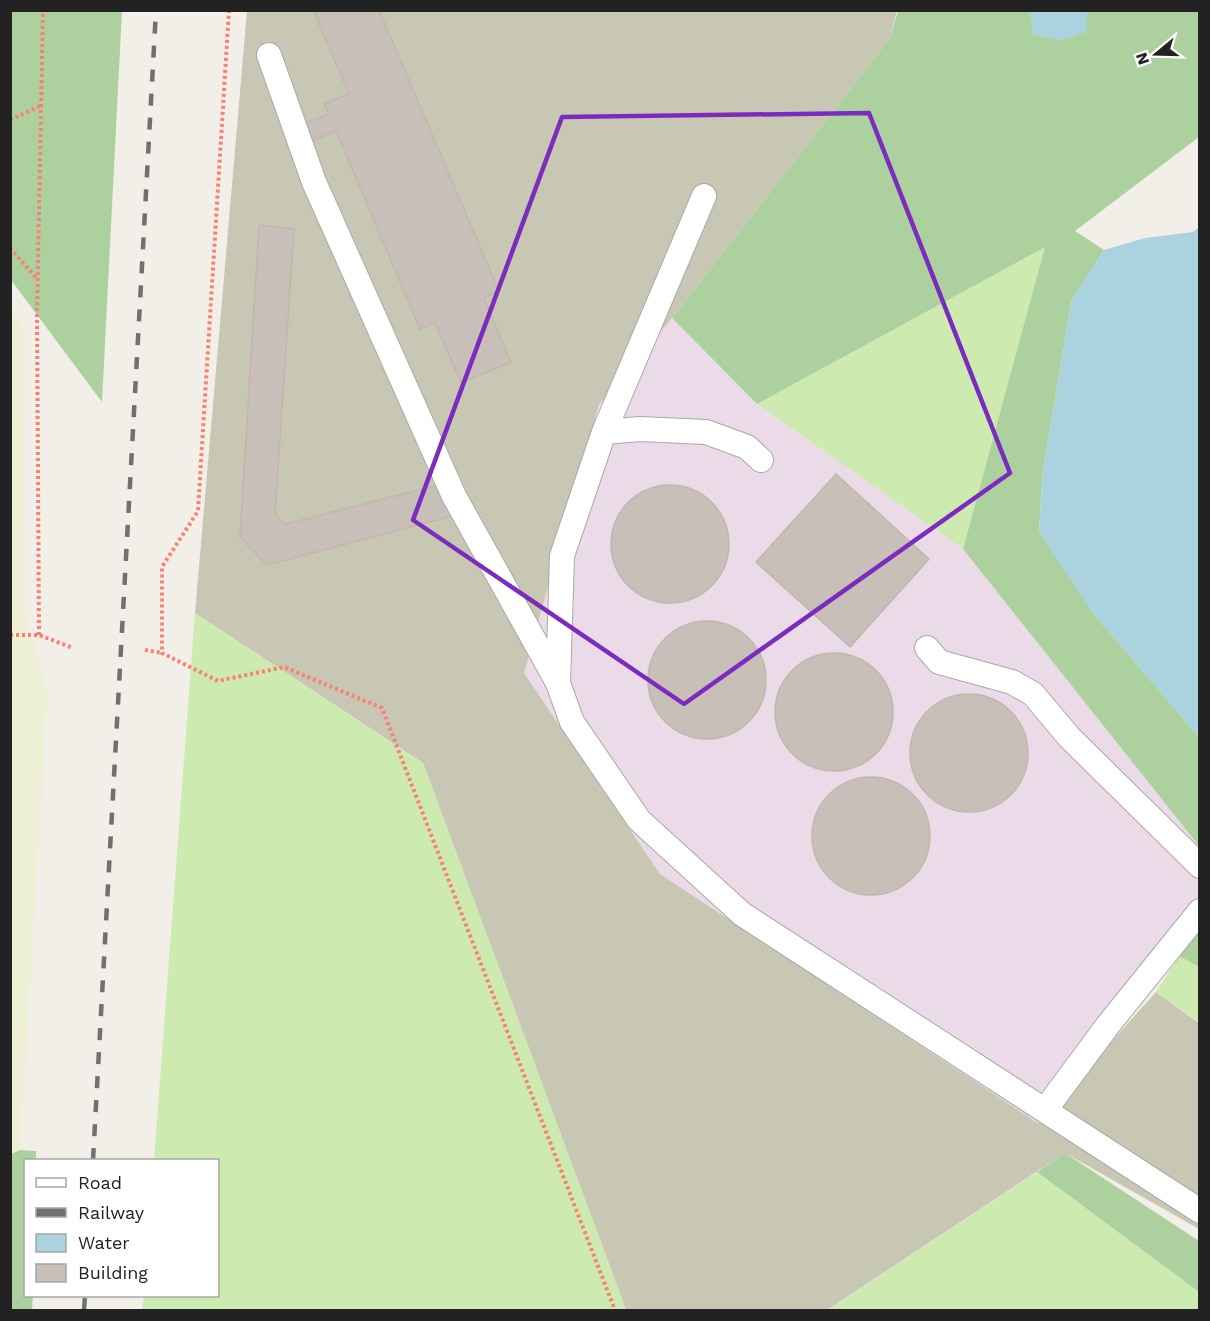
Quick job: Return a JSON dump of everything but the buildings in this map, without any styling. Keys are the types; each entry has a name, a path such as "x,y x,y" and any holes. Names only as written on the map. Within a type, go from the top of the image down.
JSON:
{"lane":[{"path":"269,55 314,182 454,496 558,683 572,722 639,820 742,914 1200,1211"},
{"path":"558,683 562,556 604,432 704,196"},
{"path":"604,432 640,429 706,432 747,447 761,460"},
{"path":"927,648 939,662 1012,682 1033,694 1069,737 1200,866"},
{"path":"1045,1110 1108,1025 1200,911"}],"path":[{"path":"39,635 37,279 43,10"},
{"path":"162,653 162,567 198,511 230,10"},
{"path":"10,120 40,106"},
{"path":"10,248 37,279"},
{"path":"10,635 39,635 73,648"},
{"path":"145,650 162,653 218,681 284,667 382,708 615,1311"}],"highlighted area":[{"path":"869,113 1010,473 684,704 413,520 562,117"}],"shaded area":[{"path":"247,11 897,11 890,38 672,318 599,405 524,673 660,874 1038,1123 1156,992 1199,1023 1199,1229 1065,1153 827,1310 626,1310 423,763 195,613"},
{"path":"10,312 24,329 23,607 48,691 20,1150 11,1154"},
{"path":"672,318 757,404 963,549 1199,846 1199,932 1038,1123 660,874 524,673 599,405"}],"green space":[{"path":"11,10 122,11 102,402 11,280"},
{"path":"898,11 1199,11 1199,137 1075,231 1104,250 1072,299 1043,470 1039,531 1092,612 1199,737 1199,846 963,549 1045,247 757,404 672,318 890,38"},
{"path":"1046,246 963,549 757,404"},
{"path":"195,613 423,763 626,1310 142,1310 144,1297 219,1297 219,1159 154,1159"},
{"path":"1199,932 1199,967 1179,956"},
{"path":"1179,956 1199,967 1199,1022 1156,992"},
{"path":"20,1150 36,1151 36,1159 24,1159 24,1297 33,1297 32,1310 11,1310 11,1154"},
{"path":"1065,1153 1199,1241 1199,1292 1037,1172"},
{"path":"1037,1172 1199,1292 1199,1310 827,1310"}],"water":[{"path":"1030,11 1087,11 1086,32 1061,40 1033,35"},
{"path":"1199,227 1199,737 1092,612 1039,532 1043,470 1072,299 1104,250 1145,238 1193,232"}],"railway":[{"path":"93,1159 156,10"},
{"path":"84,1310 85,1297"}]}
